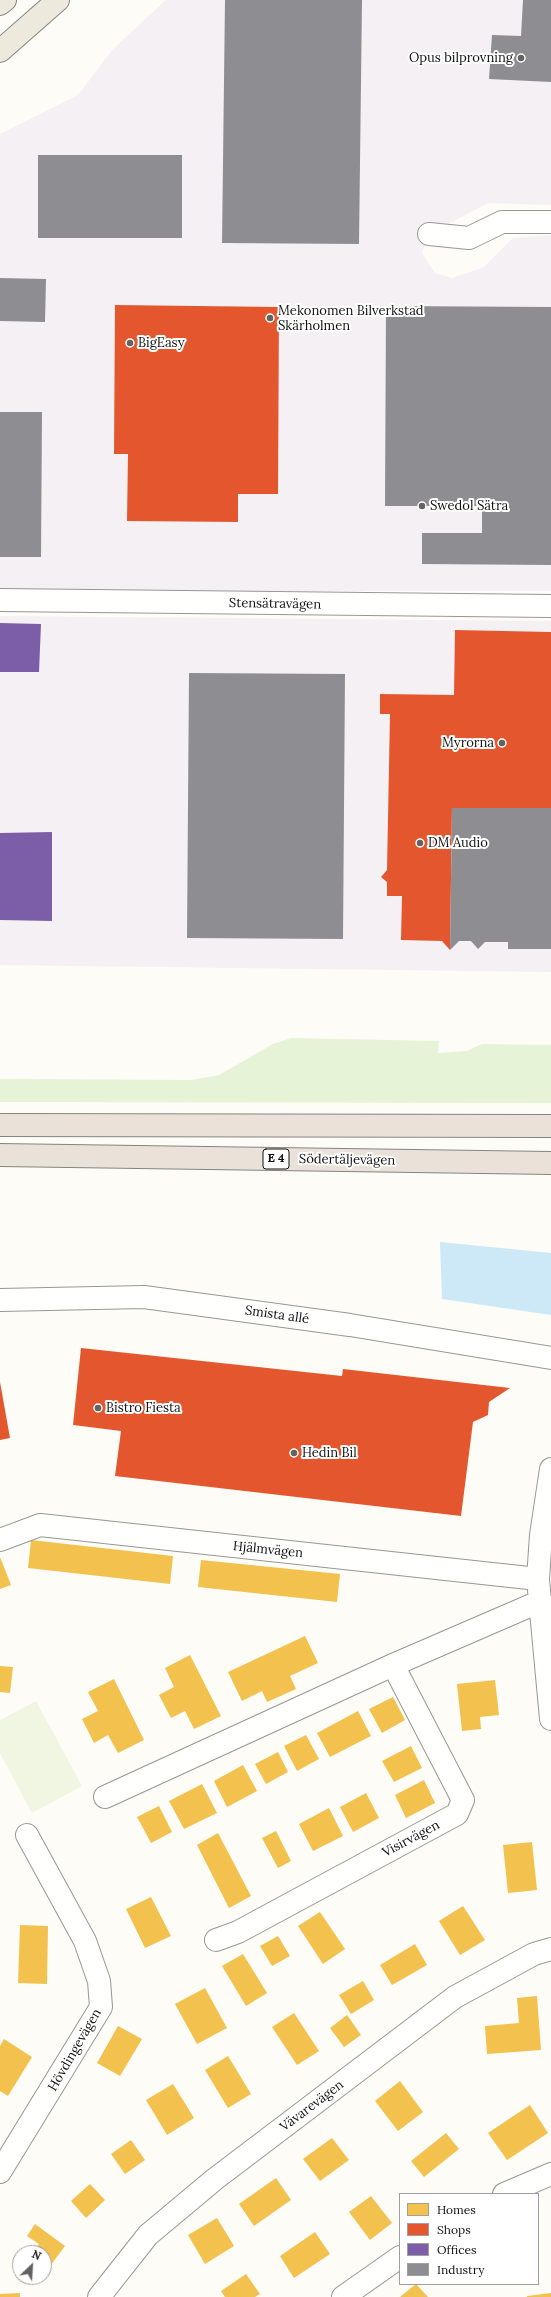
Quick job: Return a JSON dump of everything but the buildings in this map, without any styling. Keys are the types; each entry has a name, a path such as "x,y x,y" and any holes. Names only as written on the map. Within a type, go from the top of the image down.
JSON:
{"highway":[{"path":"0,1125 551,1126"},
{"name":"Södertäljevägen","path":"0,1155 551,1163"}],"main road":[{"path":"0,4 4,0"},
{"path":"0,51 58,0"}],"street":[{"path":"429,234 470,238 502,222 551,222"},
{"name":"Stensätravägen","path":"0,600 551,606"},
{"name":"Smista allé","path":"0,1300 144,1297 350,1325 551,1358"},
{"path":"551,1469 541,1535 538,1579 549,1669 551,1719"},
{"name":"Hjälmvägen","path":"0,1540 40,1525 538,1579"},
{"path":"105,1797 393,1665 540,1601"},
{"name":"Visirvägen","path":"216,1940 238,1932 457,1814 463,1800 393,1665"},
{"name":"Hövdingevägen","path":"0,2172 101,2007 99,1981 85,1941 27,1835"},
{"name":"Vävarevägen","path":"99,2297 148,2235 215,2179 455,1997 534,1954 551,1949"},
{"path":"506,2193 551,2174"},
{"path":"342,2297 399,2258"}],"shaded area":[{"path":"166,0 551,0 551,205 488,203 429,234 422,253 435,273 452,278 484,267 513,238 551,235 551,591 0,591 0,134 78,95 113,49"},
{"path":"0,616 551,621 551,972 0,965"}],"green space":[{"path":"291,1038 439,1041 438,1053 467,1051 482,1044 551,1045 551,1103 0,1102 0,1079 192,1080 219,1075 273,1044"},
{"path":"36,1701 82,1786 32,1813 0,1753 0,1720"}],"water":[{"path":"440,1242 551,1253 551,1315 442,1299"}],"place":[{"name":"Opus bilprovning","path":"521,58"},
{"name":"Mekonomen Bilverkstad Skärholmen","path":"270,318"},
{"name":"BigEasy","path":"130,343"},
{"name":"Swedol Sätra","path":"422,506"},
{"name":"Myrorna","path":"502,743"},
{"name":"DM Audio","path":"420,843"},
{"name":"Bistro Fiesta","path":"98,1408"},
{"name":"Hedin Bil","path":"294,1453"}]}
